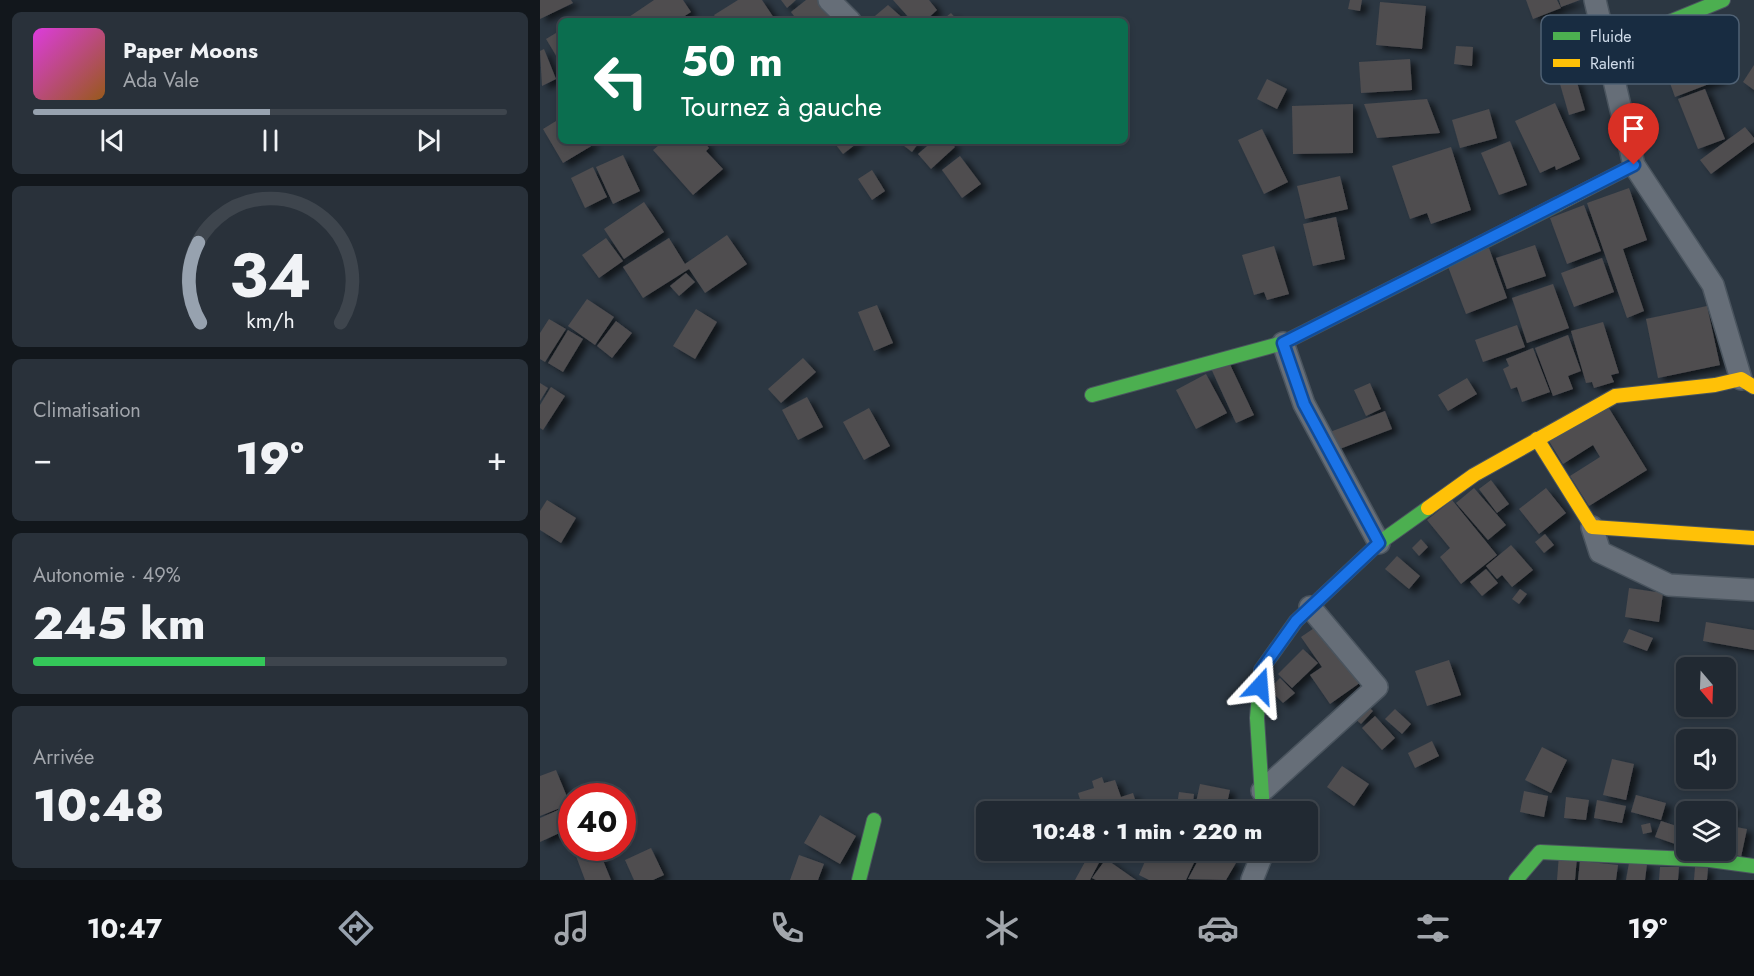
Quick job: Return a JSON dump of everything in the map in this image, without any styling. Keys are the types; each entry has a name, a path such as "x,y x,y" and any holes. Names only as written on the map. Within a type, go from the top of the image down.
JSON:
{"street":[{"path":"829,0 847,18"},
{"path":"1595,0 1598,15"},
{"path":"1686,15 1723,0"},
{"path":"1262,801 1257,718 1261,670 1296,621 1379,543 1474,475 1616,396 1748,383 1713,285 1634,165 1615,84"},
{"path":"1092,395 1283,343 1634,165"},
{"path":"1283,343 1304,404 1379,543"},
{"path":"1537,439 1592,527 1600,552 1669,585 1754,590"},
{"path":"1592,527 1754,538"},
{"path":"1262,801 1377,687 1310,608"},
{"path":"859,880 874,820"},
{"path":"1516,880 1540,852 1710,860 1754,866"},
{"path":"1252,880 1260,861"}],"building":[{"path":"540,0 571,0 573,3 540,19"},
{"path":"654,0 683,0 691,12 682,18 627,18"},
{"path":"738,0 762,0 774,18 716,18 714,15"},
{"path":"781,0 796,0 787,8"},
{"path":"806,0 817,0 831,18 796,18 791,12"},
{"path":"893,0 929,0 937,10 928,18 909,18"},
{"path":"1350,0 1362,0 1360,11 1348,9"},
{"path":"1526,0 1557,0 1561,8 1533,19"},
{"path":"1559,0 1580,0 1561,7"},
{"path":"1380,2 1426,6 1422,49 1376,45"},
{"path":"888,5 903,18 873,18"},
{"path":"951,13 955,18 945,18"},
{"path":"558,32 558,56 557,57 546,39"},
{"path":"1456,46 1473,47 1472,66 1454,64"},
{"path":"544,49 556,79 542,86 540,51"},
{"path":"1410,59 1412,90 1361,93 1359,62"},
{"path":"1754,65 1754,90 1743,82"},
{"path":"1267,79 1287,89 1277,109 1257,99"},
{"path":"1560,84 1577,84 1585,110 1569,115"},
{"path":"1670,84 1709,84 1675,97"},
{"path":"1705,89 1725,139 1698,149 1678,99"},
{"path":"1427,99 1440,133 1377,138 1364,104"},
{"path":"1555,103 1580,159 1556,170 1555,166 1540,173 1515,121"},
{"path":"1353,104 1353,153 1293,154 1292,106"},
{"path":"1489,109 1497,138 1460,148 1452,120"},
{"path":"558,120 558,144 593,145 563,163 543,129"},
{"path":"1745,127 1754,138 1754,142 1711,174 1700,160"},
{"path":"1262,129 1288,182 1264,194 1238,140"},
{"path":"1510,141 1527,185 1499,195 1481,153"},
{"path":"660,144 706,144 709,148 706,151 723,169 693,195 653,150"},
{"path":"835,144 856,144 843,154"},
{"path":"902,144 918,144 912,152"},
{"path":"930,144 952,144 955,147 931,169 918,154"},
{"path":"1451,147 1471,210 1431,224 1427,213 1410,219 1392,166"},
{"path":"623,155 640,191 613,204 596,167"},
{"path":"960,156 981,184 962,198 942,170"},
{"path":"593,167 607,197 585,208 571,178"},
{"path":"872,170 885,191 872,200 858,179"},
{"path":"1340,176 1348,209 1305,219 1297,186"},
{"path":"1629,188 1647,240 1623,249 1644,311 1627,318 1587,203"},
{"path":"644,202 664,232 624,259 604,229"},
{"path":"1584,205 1601,251 1567,264 1550,218"},
{"path":"1336,217 1345,259 1313,266 1303,224"},
{"path":"727,235 747,264 705,293 689,269 643,298 623,267 669,238 685,264"},
{"path":"606,238 623,261 599,278 582,255"},
{"path":"1535,245 1546,276 1507,289 1496,258"},
{"path":"1274,246 1289,294 1267,300 1264,292 1254,295 1242,255"},
{"path":"1489,248 1507,298 1466,314 1447,264"},
{"path":"1602,258 1614,292 1574,307 1561,273"},
{"path":"686,273 695,282 679,296 670,286"},
{"path":"1553,284 1569,328 1527,343 1512,298"},
{"path":"587,299 614,317 595,345 568,326"},
{"path":"877,305 893,343 874,351 858,312"},
{"path":"1707,306 1720,365 1658,378 1646,319"},
{"path":"696,309 717,322 695,359 673,346"},
{"path":"549,319 566,329 545,362 540,359 540,333"},
{"path":"616,321 632,333 612,358 597,346"},
{"path":"1603,322 1619,373 1611,375 1614,382 1594,388 1592,382 1586,383 1571,331"},
{"path":"1517,325 1525,347 1483,362 1475,340"},
{"path":"568,330 583,339 563,372 548,363"},
{"path":"1568,335 1581,371 1568,376 1573,389 1553,396 1535,348"},
{"path":"1533,348 1550,392 1522,402 1517,387 1511,389 1503,369 1509,366 1506,359"},
{"path":"1226,356 1254,415 1236,423 1209,364"},
{"path":"803,358 816,372 781,403 768,389"},
{"path":"1206,374 1227,413 1196,429 1176,390"},
{"path":"1467,378 1477,394 1448,411 1438,395"},
{"path":"540,383 548,388 540,401"},
{"path":"1370,383 1381,409 1366,416 1354,390"},
{"path":"551,387 565,396 543,430 540,428 540,405"},
{"path":"807,397 823,427 798,440 782,410"},
{"path":"1607,405 1647,470 1589,506 1570,476 1600,457 1593,445 1563,464 1549,441"},
{"path":"869,408 890,446 864,460 843,422"},
{"path":"1385,411 1392,429 1337,450 1330,432"},
{"path":"1491,480 1509,504 1497,513 1479,489"},
{"path":"1474,488 1506,525 1488,540 1456,503"},
{"path":"1546,488 1566,513 1539,534 1519,509"},
{"path":"547,500 576,518 561,543 540,530 540,511"},
{"path":"1452,500 1497,555 1461,584 1440,557 1450,548 1427,520"},
{"path":"1545,534 1554,545 1544,553 1535,542"},
{"path":"1421,539 1428,547 1419,556 1412,548"},
{"path":"1511,545 1533,570 1512,587 1502,575 1497,579 1486,566"},
{"path":"1397,556 1420,576 1409,589 1385,569"},
{"path":"1486,569 1498,583 1482,596 1470,582"},
{"path":"1629,588 1663,593 1659,622 1625,617"},
{"path":"1520,589 1527,594 1519,604 1512,599"},
{"path":"1323,622 1364,680 1330,704 1310,675 1322,667 1301,637"},
{"path":"1706,622 1754,630 1754,650 1703,641"},
{"path":"1629,629 1653,638 1647,651 1623,642"},
{"path":"1303,649 1318,663 1292,688 1278,674"},
{"path":"1449,660 1461,695 1427,706 1415,671"},
{"path":"1280,678 1295,693 1283,703 1269,689"},
{"path":"1365,704 1373,711 1361,724 1353,717"},
{"path":"1395,709 1411,724 1402,734 1385,719"},
{"path":"1375,716 1395,738 1382,750 1362,728"},
{"path":"1432,741 1439,756 1415,768 1408,753"},
{"path":"1542,747 1567,760 1551,793 1525,780"},
{"path":"1612,759 1634,764 1626,800 1603,795"},
{"path":"1342,766 1369,784 1354,806 1327,787"},
{"path":"556,770 561,783 558,783 558,809 540,816 540,776"},
{"path":"1102,777 1104,783 1115,780 1121,797 1133,793 1136,801 1081,801 1078,793 1094,788 1092,781"},
{"path":"1200,784 1230,790 1228,801 1196,801"},
{"path":"1524,791 1548,796 1544,817 1520,812"},
{"path":"1179,792 1194,794 1193,801 1178,801"},
{"path":"1636,795 1666,803 1661,820 1631,812"},
{"path":"1566,797 1589,800 1586,820 1564,818"},
{"path":"1597,800 1626,806 1622,823 1594,818"},
{"path":"558,810 558,834 540,842 540,818"},
{"path":"820,815 856,836 840,864 804,843"},
{"path":"1661,821 1676,826 1676,844 1655,837"},
{"path":"1650,823 1652,832 1643,834 1641,825"},
{"path":"1736,827 1747,829 1741,857 1736,854"},
{"path":"651,848 664,875 653,880 634,880 625,861 636,861 636,855"},
{"path":"799,855 824,864 818,880 790,880"},
{"path":"1559,855 1577,857 1575,880 1557,880"},
{"path":"578,861 603,861 611,880 585,880"},
{"path":"1085,861 1100,861 1090,880 1075,880"},
{"path":"1105,861 1109,861 1136,880 1096,880 1092,878"},
{"path":"1145,861 1195,861 1186,880 1149,880 1139,875"},
{"path":"1198,861 1236,863 1226,880 1188,879"},
{"path":"1580,861 1618,865 1616,880 1578,880"},
{"path":"1629,863 1647,864 1645,880 1626,880"},
{"path":"1660,867 1679,867 1678,880 1659,880"},
{"path":"1695,867 1708,868 1707,880 1694,880"}],"traffic: fast":[{"path":"1686,15 1723,0"},
{"path":"1092,395 1283,343 1558,204"},
{"path":"1262,801 1257,718 1261,670 1296,621 1379,543 1428,508"},
{"path":"859,880 874,820"},
{"path":"1516,880 1540,852 1710,860 1754,866"}],"traffic: slow":[{"path":"1558,204 1634,165"},
{"path":"1428,508 1474,475 1615,396 1715,385 1741,379 1754,387"},
{"path":"1537,439 1592,527 1754,538"}],"route":[{"path":"1260,686 1261,670 1296,621 1379,543 1304,404 1283,343 1634,165"}]}
